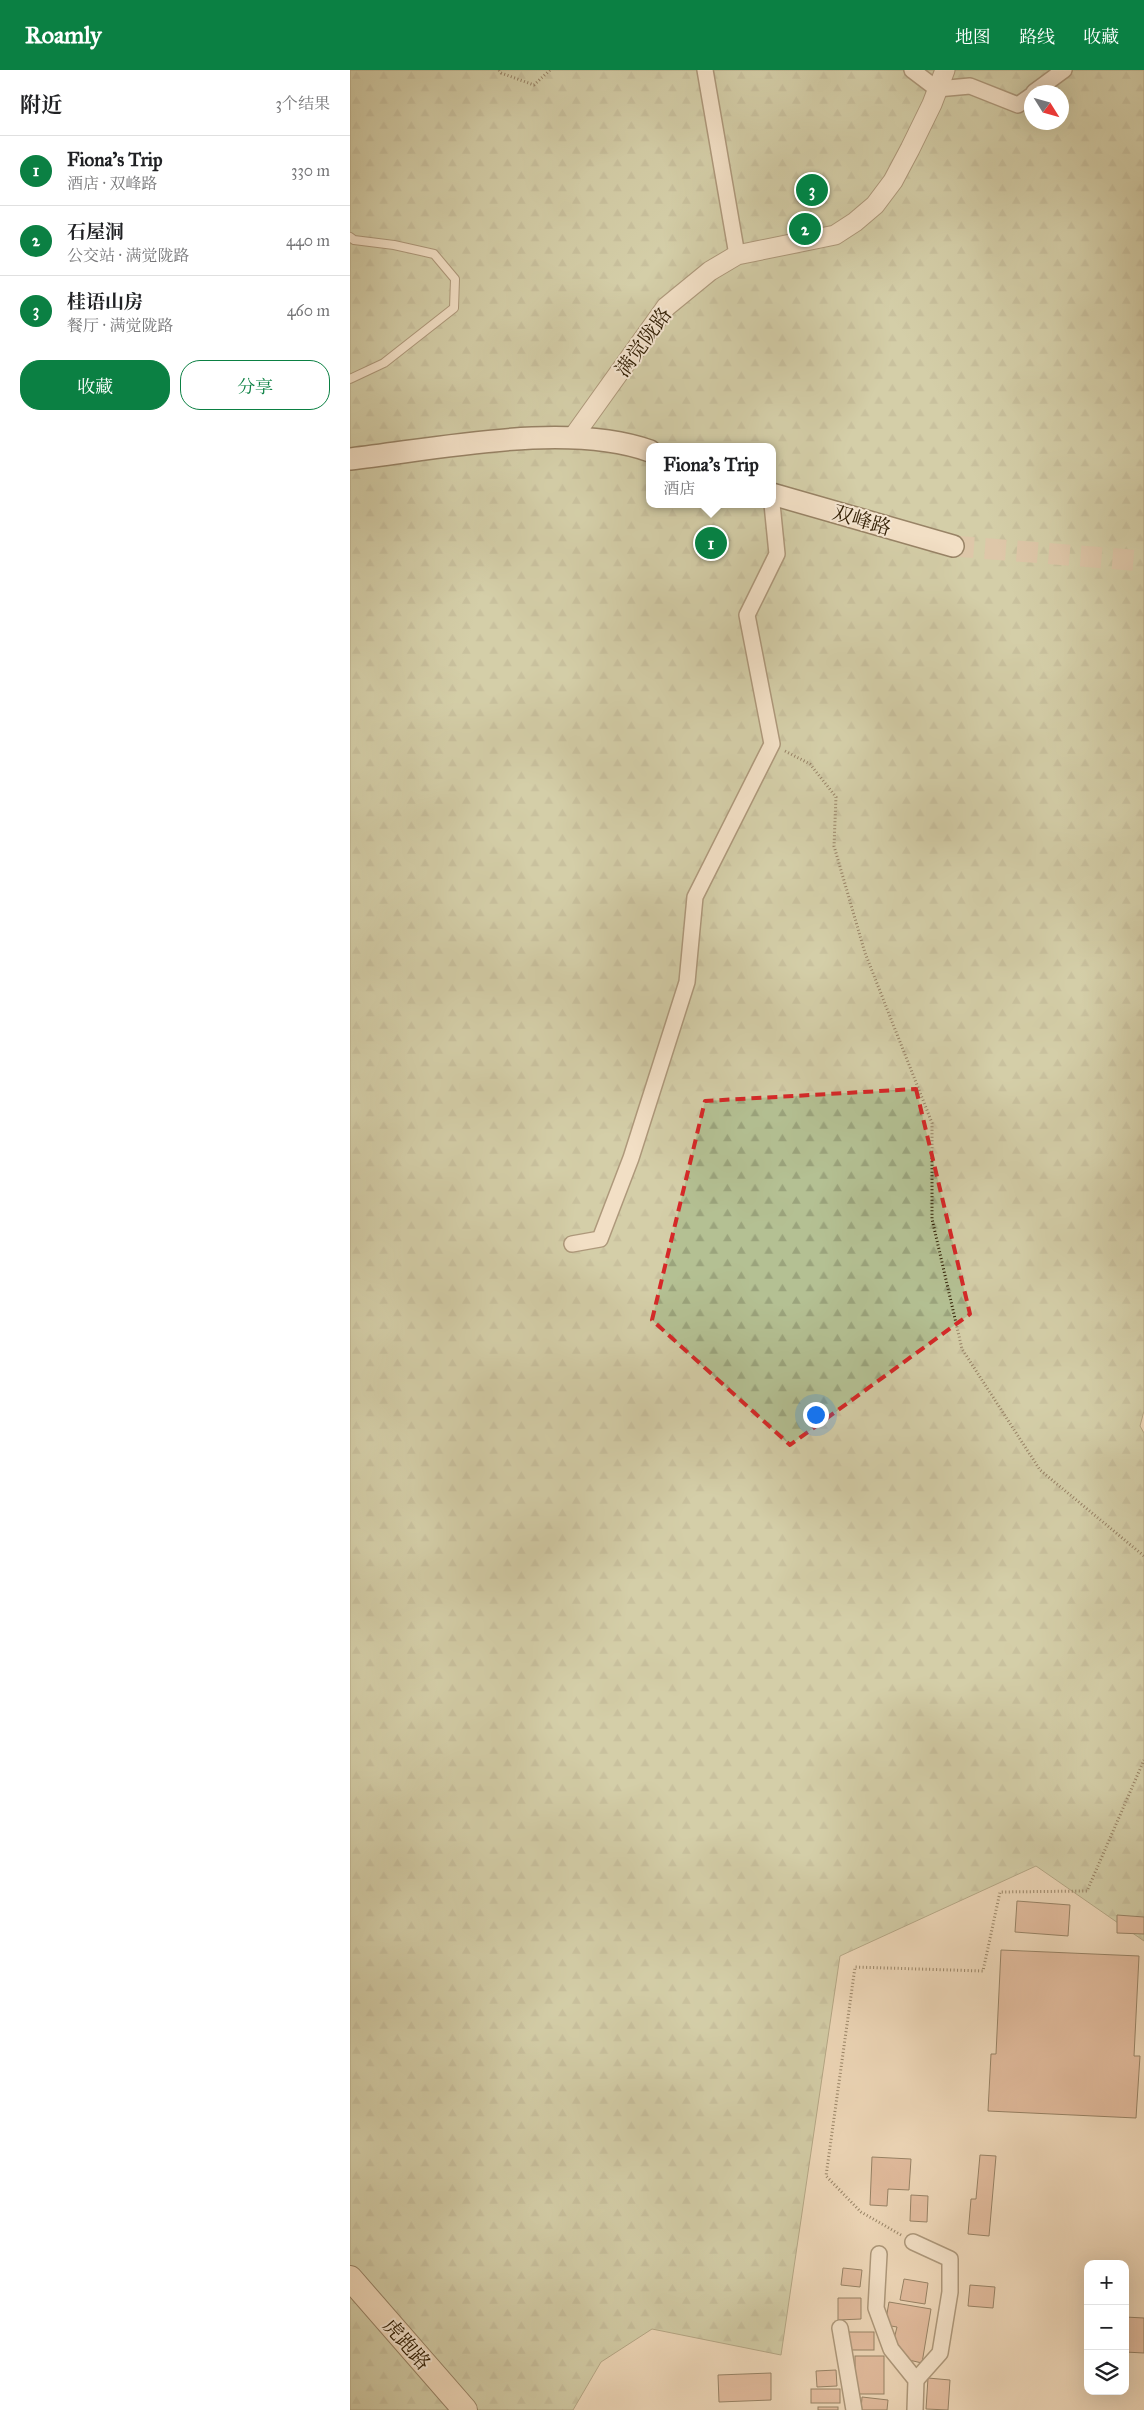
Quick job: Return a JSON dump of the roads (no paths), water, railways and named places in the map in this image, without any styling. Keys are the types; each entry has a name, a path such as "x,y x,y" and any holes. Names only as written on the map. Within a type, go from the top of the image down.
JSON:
{"main road":[{"path":"350,459 494,442 574,437 631,444 646,450"},
{"name":"双峰路","path":"776,495 952,546"},
{"name":"虎跑路","path":"350,2278 465,2410"}],"street":[{"path":"705,70 737,255"},
{"path":"912,70 937,89 970,86 1018,105 1024,101"},
{"name":"满觉陇路","path":"574,437 666,307 710,271 737,255 835,235 855,222 875,205 893,181 910,149 945,70"},
{"path":"1045,85 1064,70"},
{"path":"572,1244 600,1239 631,1158 688,982 695,897 772,744 747,615 777,554 772,508"},
{"path":"913,2242 950,2260 950,2292 940,2353 916,2380 915,2410"},
{"path":"879,2254 876,2308 891,2349 916,2380"},
{"path":"840,2328 854,2410"}],"lane":[{"path":"350,237 354,240 394,245 434,254 456,279 454,308 384,363 350,379"}],"tunnel":[{"path":"953,546 1144,561"}],"place":[{"name":"桂语山房","path":"812,190"},
{"name":"石屋洞","path":"805,229"},
{"name":"Fiona's Trip","path":"711,543"}]}
